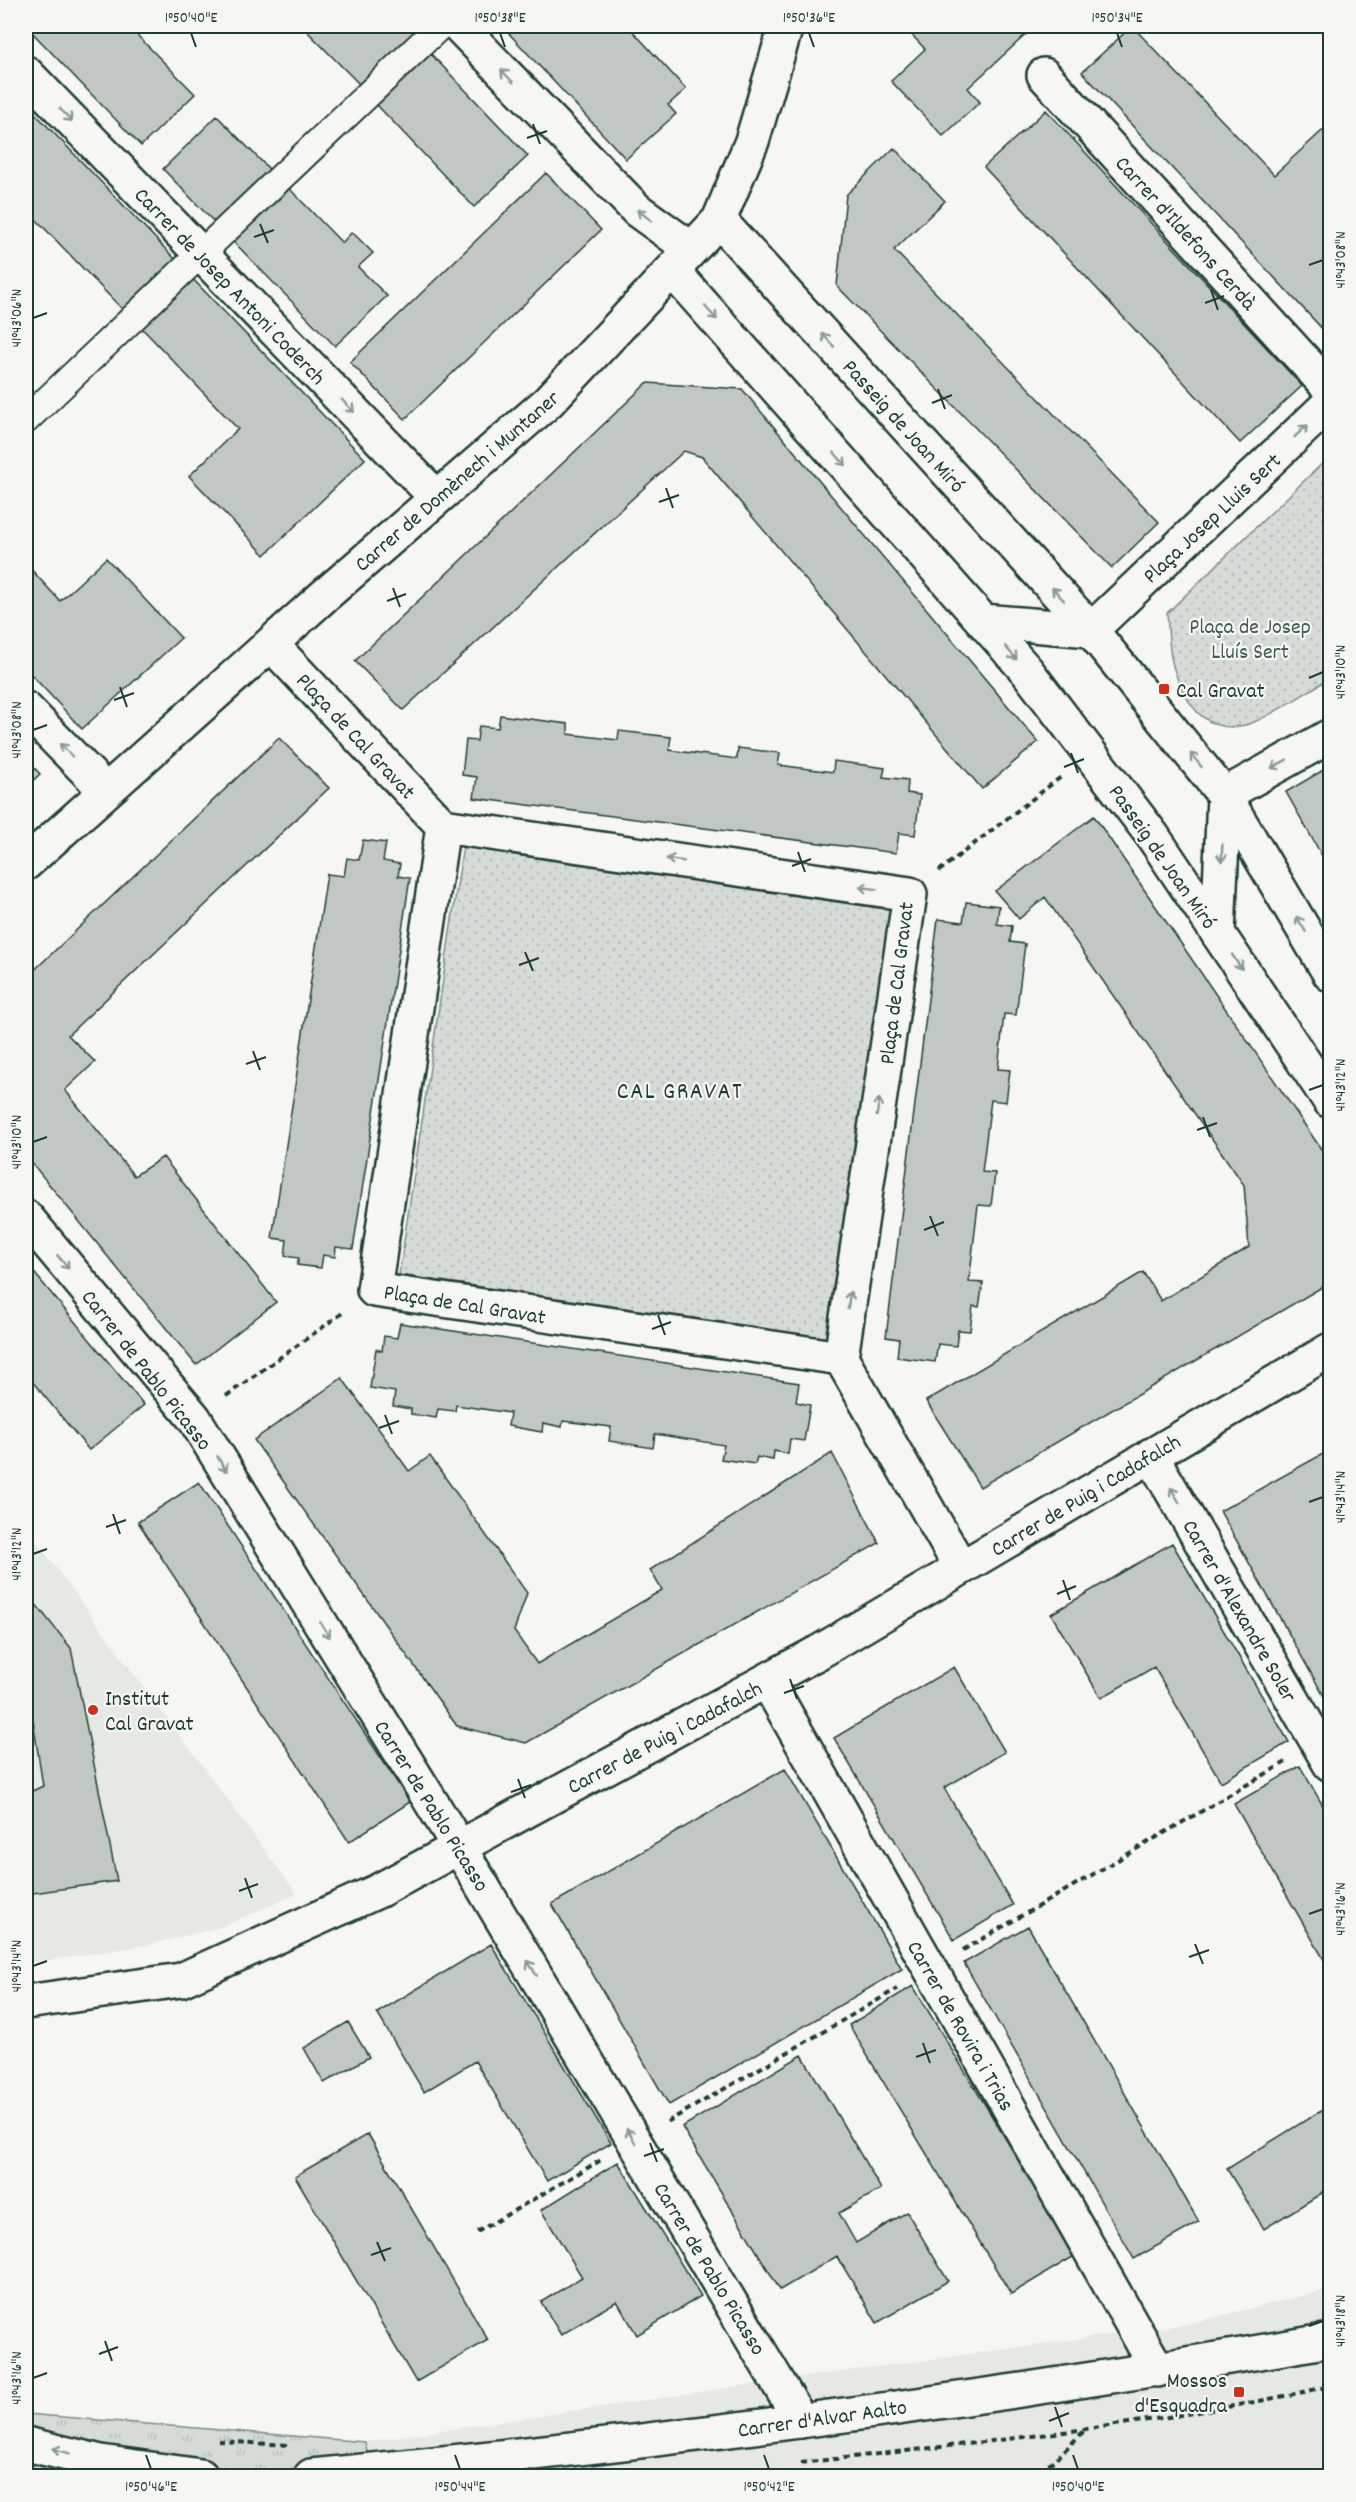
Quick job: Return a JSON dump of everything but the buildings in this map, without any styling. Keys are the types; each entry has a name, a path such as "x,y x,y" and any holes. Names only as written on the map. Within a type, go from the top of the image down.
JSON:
{"street":[{"path":"26,420 441,26"},
{"path":"459,26 637,210 681,259"},
{"name":"Carrer de Domènech i Muntaner","path":"26,863 271,644 548,402 719,220 752,141 786,26"},
{"name":"Carrer de Josep Antoni Coderch","path":"26,73 437,498"},
{"name":"Carrer d'Ildefons Cerdà","path":"1044,75 1330,389"},
{"name":"Passeig de Joan Miró","path":"719,220 1091,630 1224,795 1330,974"},
{"name":"Passeig de Joan Miró","path":"681,259 1027,671 1091,754 1152,835 1330,1101"},
{"name":"Plaça Josep Lluis Sert","path":"1091,630 1330,403"},
{"path":"983,621 1091,630"},
{"name":"Plaça de Cal Gravat","path":"271,644 443,826 910,894 841,1358 374,1290 443,826"},
{"path":"26,709 106,791"},
{"path":"1218,934 1224,795 1330,736"},
{"name":"Carrer de Pablo Picasso","path":"26,1217 194,1418 459,1847 801,2421"},
{"name":"Carrer de Puig i Cadafalch","path":"26,2002 181,1980 378,1890 767,1681 1330,1350"},
{"path":"841,1358 961,1568"},
{"name":"Carrer d'Alexandre Soler","path":"1151,1455 1330,1764"},
{"name":"Carrer de Rovira i Trias","path":"767,1681 1158,2370"},
{"name":"Carrer d'Alvar Aalto","path":"311,2476 513,2457 801,2421 1158,2370 1330,2340"},
{"path":"26,2444 100,2462 201,2476"}],"path":[{"path":"910,894 1091,754"},
{"path":"194,1418 374,1290"},
{"path":"800,2463 1085,2430 1294,2395 1330,2386"},
{"path":"1030,2476 1056,2459 1085,2430"},
{"path":"216,2441 297,2446"}],"shaded area":[{"name":"Institut Cal Gravat","path":"26,1527 297,1894 221,1927 147,1945 26,1964"},
{"path":"1330,2289 1330,2476 372,2476 365,2442 774,2381 1187,2324"}],"green space":[{"name":"Plaça de Josep Lluís Sert","path":"1330,456 1330,678 1254,722 1225,727 1213,723 1193,707 1179,683 1171,656 1167,613"},
{"path":"463,846 892,910 827,1338 399,1275"},
{"path":"26,2414 365,2442 372,2476 26,2476"}],"place":[{"name":"Cal Gravat","path":"1164,689"},
{"name":"Institut Cal Gravat","path":"93,1710"},
{"name":"Mossos d'Esquadra","path":"1239,2392"}],"district":[{"name":"CAL GRAVAT","path":"680,1090"}]}
